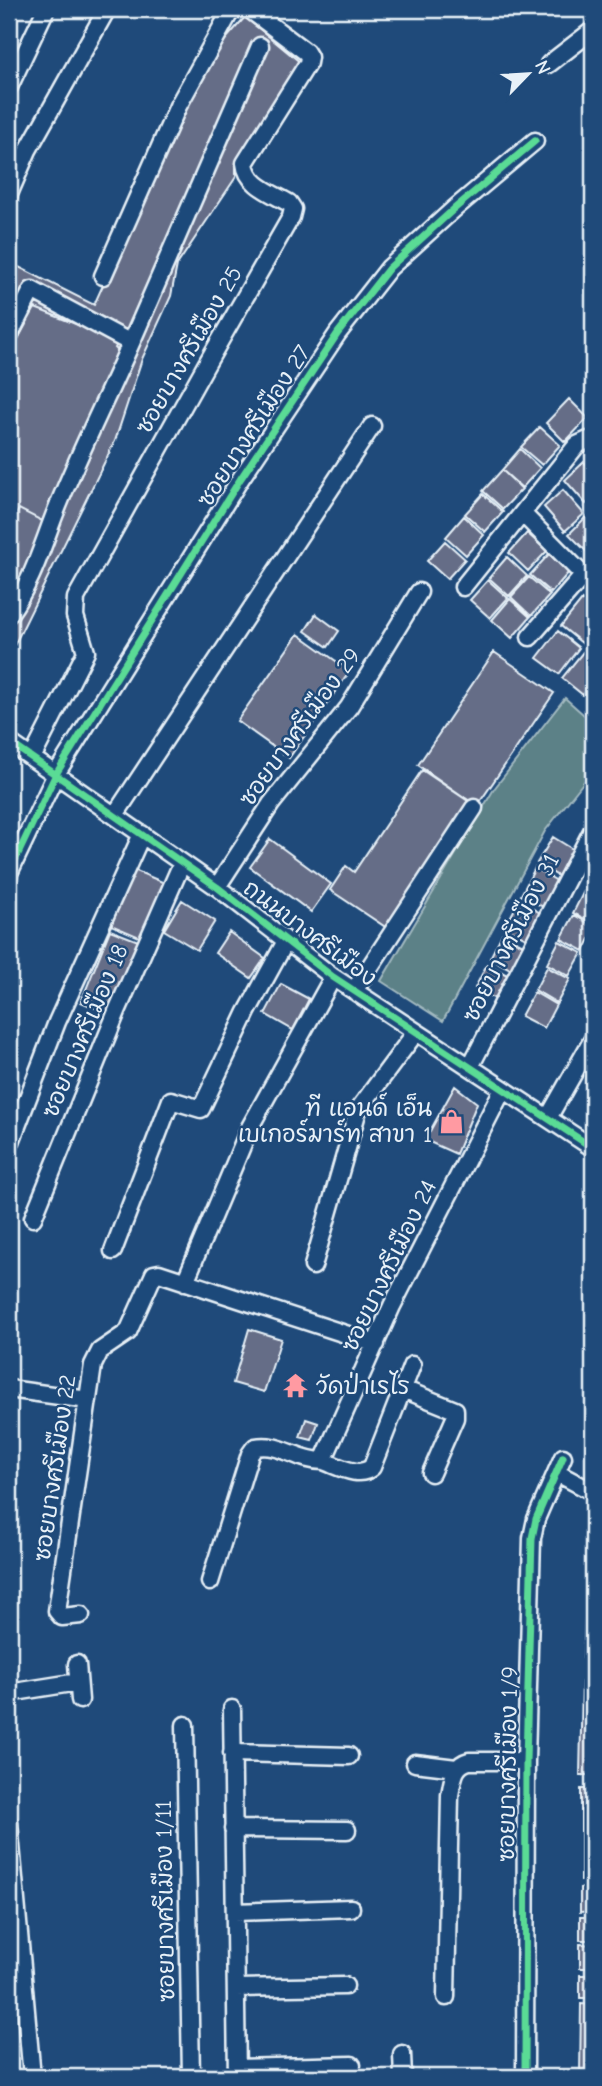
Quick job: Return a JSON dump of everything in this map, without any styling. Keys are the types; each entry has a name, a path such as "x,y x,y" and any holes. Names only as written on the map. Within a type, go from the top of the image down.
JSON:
{"street":[{"path":"9,87 46,9"},
{"path":"9,194 28,150 107,9"},
{"path":"103,276 178,106 229,14 235,9"},
{"name":"ซอยบางศรีเมือง 25","path":"32,758 86,652 75,616 76,598 205,365 291,217 293,209 289,203 252,181 246,173 245,163 308,63 309,57 249,9"},
{"path":"549,64 593,30"},
{"path":"9,614 21,598 34,570 54,517 260,46"},
{"name":"ซอยบางศรีเมือง 27","path":"9,873 56,774 241,478 338,333 389,268 535,141"},
{"path":"9,335 32,290 131,343"},
{"path":"115,815 372,426"},
{"path":"463,587 577,445 588,440 593,443"},
{"path":"523,514 588,580 530,637"},
{"name":"ซอยบางศรีเมือง 29","path":"217,887 271,804 349,707 419,592"},
{"name":"ถนนบางศรีเมือง","path":"9,742 217,887 333,977 593,1148"},
{"path":"354,991 474,808"},
{"name":"ซอยบางศรีเมือง 31","path":"470,1067 593,829"},
{"path":"9,1147 57,1022 142,834"},
{"name":"ซอยบางศรีเมือง 18","path":"33,1218 118,1009 182,863"},
{"path":"113,1251 171,1100 201,1109 247,1012 286,941"},
{"path":"185,1282 250,1127 333,977"},
{"path":"313,1266 358,1110 416,1032"},
{"path":"548,1118 593,1039"},
{"name":"ซอยบางศรีเมือง 24","path":"323,1461 392,1306 503,1089"},
{"name":"ซอยบางศรีเมือง 22","path":"81,1615 62,1617 57,1611 96,1356 128,1332 154,1274 159,1273 376,1344"},
{"path":"210,1582 250,1454 256,1447 274,1447 308,1461 323,1461 358,1473 367,1472 372,1467 412,1366"},
{"path":"9,1389 88,1400"},
{"path":"403,1389 455,1410 455,1418 431,1473"},
{"name":"ซอยบางศรีเมือง 1/9","path":"525,2077 526,1761 532,1538 536,1519 563,1457"},
{"path":"557,1473 593,1492"},
{"path":"77,1664 80,1700"},
{"path":"9,1693 78,1682"},
{"path":"232,1709 237,2073 324,2072 352,2065"},
{"name":"ซอยบางศรีเมือง 1/11","path":"185,1725 191,2077"},
{"path":"232,1753 349,1756"},
{"path":"446,1997 450,1795 456,1768 469,1760 526,1761"},
{"path":"415,1763 456,1768"},
{"path":"9,1823 32,2077"},
{"path":"233,1829 347,1830"},
{"path":"234,1912 351,1908"},
{"path":"236,1988 345,1986"},
{"path":"402,2054 402,2077"}],"green space":[{"path":"565,698 593,723 593,770 545,831 443,1021 381,981 494,789"}],"building":[{"path":"245,17 301,63 236,164 236,177 177,265 171,296 142,359 115,441 9,656 9,279 15,265 94,305 201,68"},
{"path":"35,308 119,341 115,348 121,354 42,521 19,509 9,528 9,355"},
{"path":"569,399 588,418 565,442 546,423"},
{"path":"540,427 560,445 542,465 521,447"},
{"path":"520,449 540,468 522,488 502,470"},
{"path":"584,462 593,472 593,498 586,504 565,480"},
{"path":"502,470 522,489 503,509 483,491"},
{"path":"563,490 584,514 565,531 544,507"},
{"path":"483,494 503,512 485,532 465,514"},
{"path":"464,516 484,535 466,555 446,537"},
{"path":"587,516 593,522 593,544 586,551 569,534"},
{"path":"527,533 547,551 528,571 509,553"},
{"path":"445,541 465,559 447,579 427,561"},
{"path":"549,554 569,572 551,593 530,575"},
{"path":"507,557 527,576 509,596 489,578"},
{"path":"529,577 550,595 531,616 511,597"},
{"path":"488,580 508,598 490,618 470,600"},
{"path":"510,599 530,617 512,638 492,620"},
{"path":"582,600 593,609 593,628 582,643 561,626"},
{"path":"316,614 339,631 328,647 305,631"},
{"path":"558,631 579,648 559,674 537,658"},
{"path":"298,634 350,671 289,758 237,721"},
{"path":"494,652 554,693 477,806 418,765"},
{"path":"583,652 593,660 593,683 583,695 562,678"},
{"path":"422,770 471,803 387,928 330,890 346,866 354,872"},
{"path":"553,837 574,850 558,876 537,863"},
{"path":"270,839 331,884 311,912 250,867"},
{"path":"535,868 557,881 543,907 521,895"},
{"path":"134,870 167,884 144,939 111,925"},
{"path":"585,889 593,893 593,923 573,913"},
{"path":"182,900 215,921 197,950 164,930"},
{"path":"519,901 542,914 528,939 505,927"},
{"path":"574,915 593,926 593,933 584,951 561,939"},
{"path":"110,930 141,942 112,1015 81,1002"},
{"path":"229,932 265,958 251,978 215,953"},
{"path":"502,934 525,946 512,970 490,958"},
{"path":"559,941 582,953 569,976 547,964"},
{"path":"487,964 509,976 497,1000 475,988"},
{"path":"547,967 570,979 557,1003 535,990"},
{"path":"281,984 309,999 293,1030 265,1014"},
{"path":"534,992 556,1005 544,1028 521,1016"},
{"name":"ที แอนด์ เอ็น เบเกอร์มาร์ท สาขา 1","path":"455,1086 477,1103 456,1154 425,1140"},
{"path":"249,1329 281,1339 264,1392 233,1383"},
{"path":"306,1419 318,1423 312,1440 300,1437"},
{"path":"587,1570 593,1571 593,1663 583,1663"},
{"path":"582,1682 593,1683 593,1775 580,1775"},
{"path":"581,1789 593,1789 593,1881 581,1881"},
{"path":"580,1888 593,1888 593,1911 580,1912"},
{"path":"580,1917 593,1917 593,1940 580,1940"},
{"path":"580,1944 593,1945 593,1968 580,1968"},
{"path":"580,1975 593,1975 593,1998 580,1998"},
{"path":"581,2004 593,2005 593,2077 580,2077"}],"cycle path":[{"path":"9,873 56,774 241,478 338,333 389,268 535,141"},
{"path":"9,742 217,887 333,977 593,1148"},
{"path":"525,2077 526,1761 532,1538 536,1519 563,1457"}],"place":[{"name":"ที แอนด์ เอ็น เบเกอร์มาร์ท สาขา 1","path":"452,1121"},
{"name":"วัดป่าเรไร","path":"296,1386"}]}
